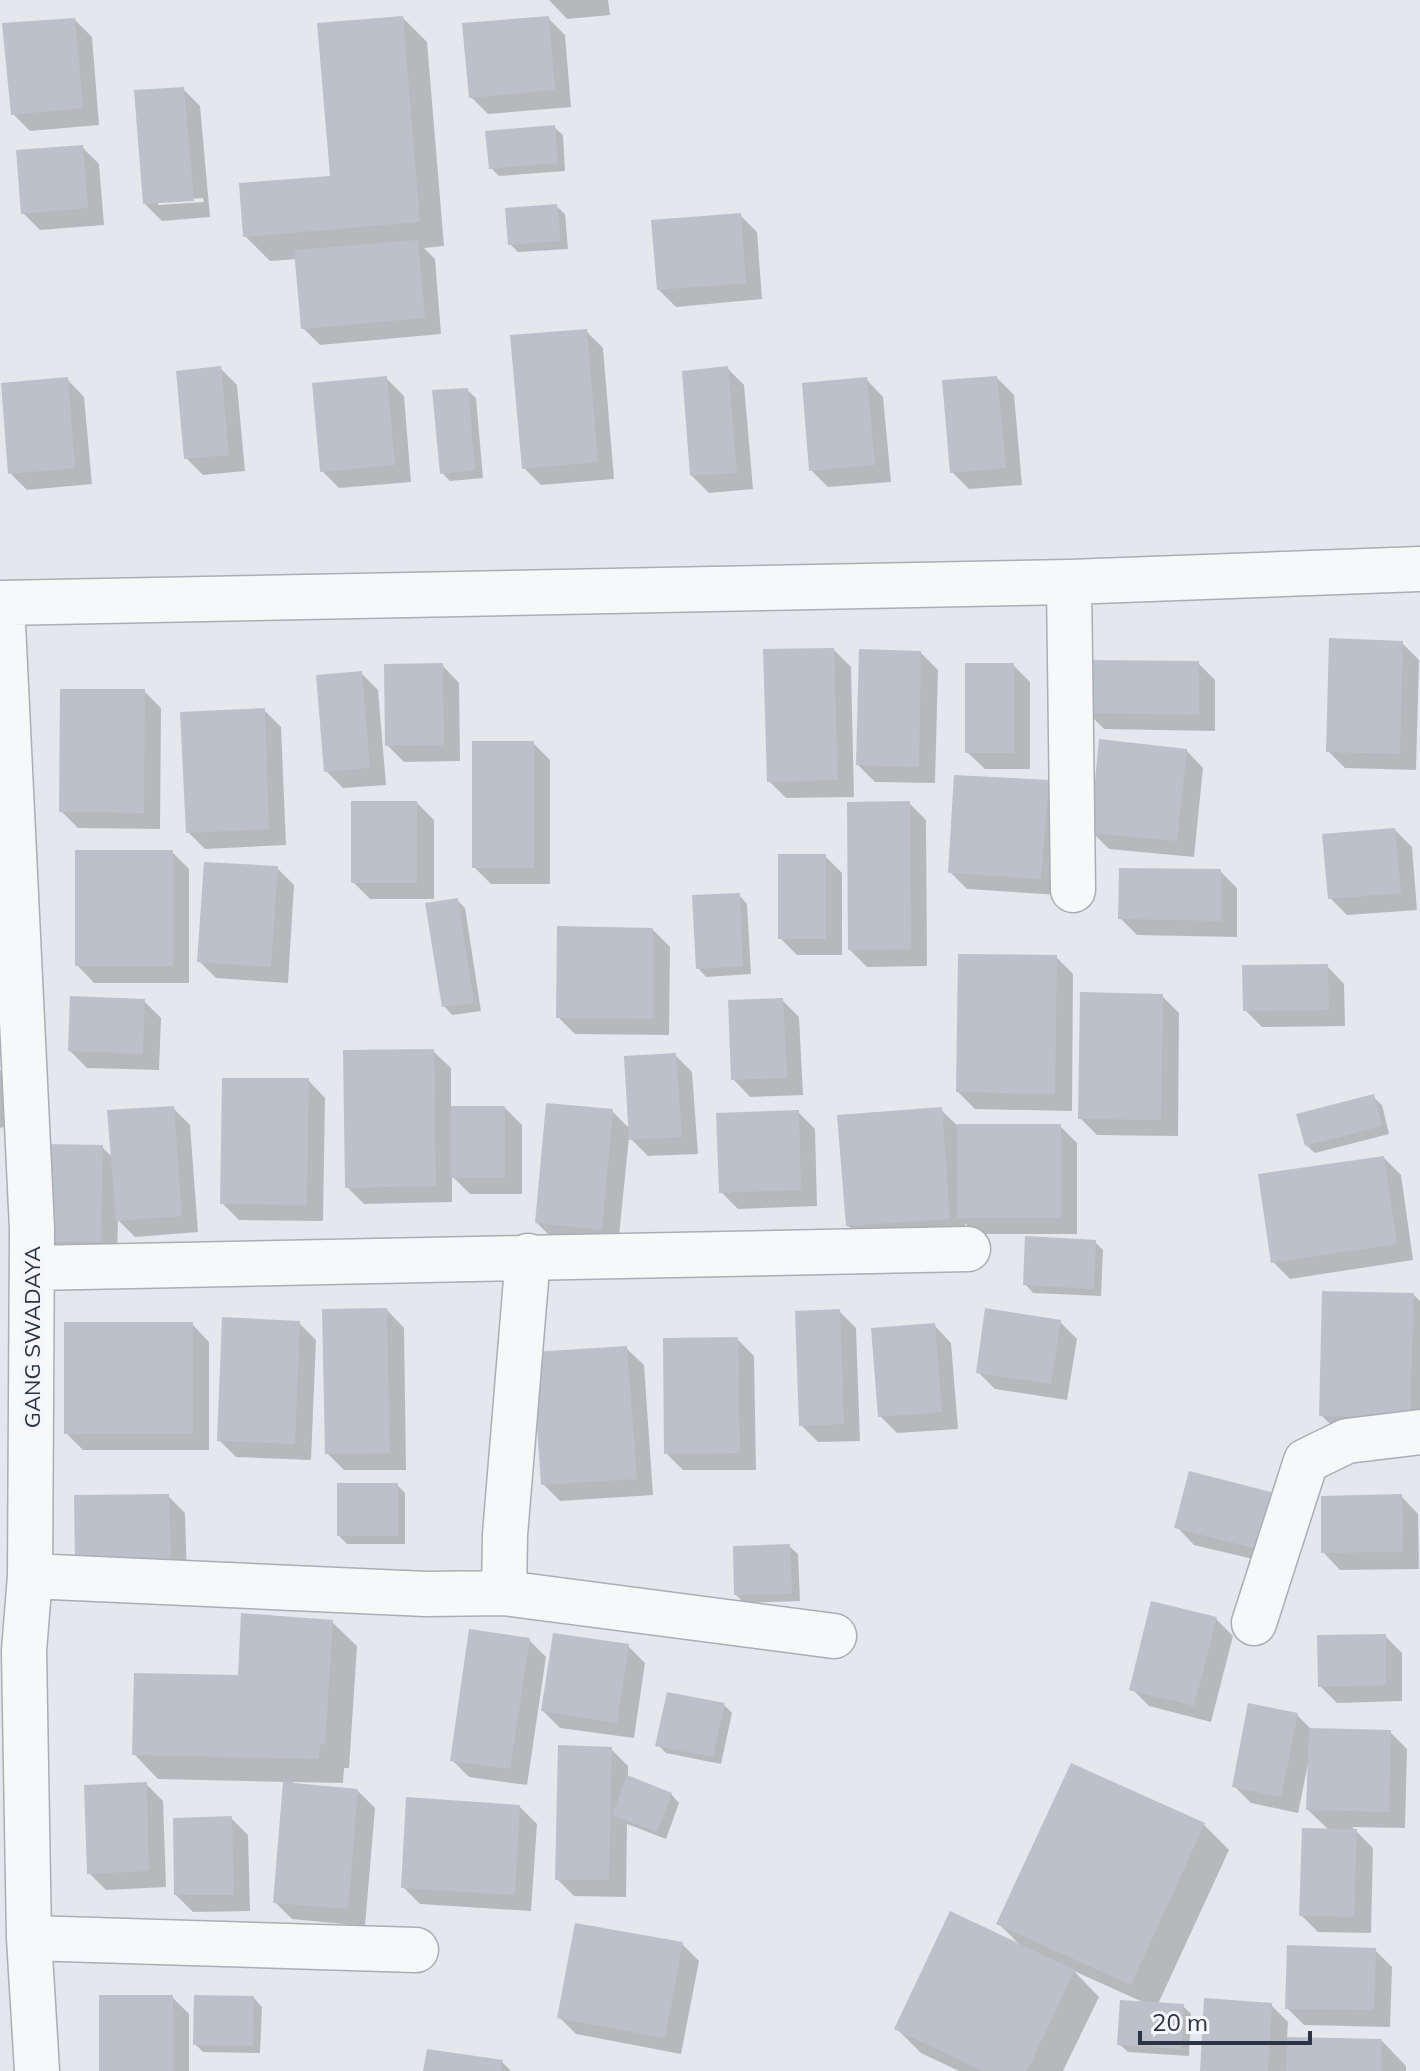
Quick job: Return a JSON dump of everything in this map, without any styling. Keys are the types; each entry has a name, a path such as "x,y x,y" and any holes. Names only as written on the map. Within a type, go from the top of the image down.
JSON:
{"street":[{"path":"1,603 1069,582 1420,569"},
{"path":"1069,582 1073,890"},
{"name":"GANG SWADAYA","path":"1,603 30,1576 12,1652 37,2071"},
{"path":"22,1243 528,1256 968,1249"},
{"path":"504,1593 505,1535 528,1256"},
{"path":"1254,1623 1306,1461 1347,1441 1420,1432"},
{"path":"30,1576 426,1594 504,1593 834,1636"},
{"path":"29,1938 416,1950"}],"building":[{"path":"403,16 420,222 243,237 239,183 330,176 317,23"},
{"path":"549,16 555,90 469,98 462,23"},
{"path":"75,18 83,108 11,115 2,23"},
{"path":"184,87 194,201 143,204 134,90"},
{"path":"555,125 558,163 489,169 485,131"},
{"path":"83,145 88,208 21,214 16,150"},
{"path":"557,204 561,241 508,245 505,208"},
{"path":"741,213 746,283 657,290 651,220"},
{"path":"418,240 425,318 301,329 294,250"},
{"path":"587,329 598,462 522,469 510,335"},
{"path":"221,366 229,455 184,459 176,371"},
{"path":"728,366 737,473 690,476 682,371"},
{"path":"387,376 395,465 320,472 312,383"},
{"path":"997,376 1006,468 950,473 942,380"},
{"path":"68,377 75,468 8,474 1,383"},
{"path":"867,377 875,465 809,471 802,383"},
{"path":"468,388 475,470 440,474 432,390"},
{"path":"1329,638 1403,641 1400,754 1326,752"},
{"path":"834,648 838,780 767,782 763,649"},
{"path":"859,649 921,651 919,767 856,765"},
{"path":"1086,660 1199,661 1199,715 1085,713"},
{"path":"443,663 444,745 385,746 384,664"},
{"path":"965,663 1014,663 1014,753 965,753"},
{"path":"362,671 370,768 324,772 316,675"},
{"path":"60,689 145,689 144,813 59,812"},
{"path":"265,708 269,829 186,833 180,712"},
{"path":"1099,739 1187,749 1177,841 1090,833"},
{"path":"472,741 534,741 534,868 472,868"},
{"path":"954,775 1049,780 1041,879 948,873"},
{"path":"351,801 417,801 417,883 351,883"},
{"path":"910,801 911,949 848,950 847,802"},
{"path":"1395,828 1401,893 1328,899 1322,834"},
{"path":"75,850 173,850 173,966 75,966"},
{"path":"778,854 826,854 826,939 778,939"},
{"path":"204,862 278,866 271,967 197,962"},
{"path":"1119,868 1221,869 1221,921 1118,919"},
{"path":"740,893 743,966 696,969 692,895"},
{"path":"458,898 474,1003 442,1007 425,903"},
{"path":"557,926 653,928 653,1019 556,1018"},
{"path":"958,954 1057,955 1055,1094 956,1092"},
{"path":"1328,964 1329,1010 1243,1011 1242,965"},
{"path":"1080,992 1163,994 1161,1120 1078,1119"},
{"path":"70,996 145,999 143,1054 68,1051"},
{"path":"783,998 787,1078 731,1080 728,1000"},
{"path":"434,1049 436,1186 345,1188 343,1050"},
{"path":"676,1053 682,1137 629,1140 624,1056"},
{"path":"222,1078 309,1078 307,1205 220,1204"},
{"path":"1374,1094 1382,1126 1305,1146 1296,1114"},
{"path":"546,1103 613,1109 602,1230 535,1223"},
{"path":"174,1106 182,1216 116,1221 107,1110"},
{"path":"451,1106 505,1106 505,1178 451,1178"},
{"path":"942,1107 950,1219 846,1226 837,1115"},
{"path":"799,1110 801,1190 719,1193 716,1113"},
{"path":"957,1124 1061,1124 1061,1218 957,1218"},
{"path":"40,1144 103,1145 101,1242 37,1241"},
{"path":"1384,1156 1397,1244 1271,1263 1258,1174"},
{"path":"1025,1236 1096,1240 1094,1289 1023,1285"},
{"path":"1322,1291 1414,1293 1410,1418 1319,1416"},
{"path":"387,1308 390,1453 325,1454 322,1309"},
{"path":"985,1308 1061,1320 1051,1384 976,1373"},
{"path":"840,1309 844,1424 799,1426 795,1311"},
{"path":"222,1317 300,1321 295,1444 217,1441"},
{"path":"64,1322 193,1322 193,1434 64,1434"},
{"path":"935,1323 942,1412 878,1417 871,1328"},
{"path":"738,1337 740,1453 664,1454 663,1338"},
{"path":"627,1346 637,1479 541,1485 532,1352"},
{"path":"1189,1471 1279,1494 1265,1551 1174,1528"},
{"path":"337,1483 398,1483 398,1536 337,1536"},
{"path":"169,1494 171,1562 75,1564 74,1495"},
{"path":"1402,1494 1403,1552 1321,1553 1321,1496"},
{"path":"790,1544 792,1594 734,1595 733,1546"},
{"path":"1151,1601 1217,1617 1194,1706 1129,1690"},
{"path":"241,1613 333,1620 325,1745 320,1744 319,1759 132,1755 134,1673 238,1675"},
{"path":"469,1629 530,1638 510,1769 450,1761"},
{"path":"553,1633 629,1644 617,1723 541,1711"},
{"path":"1386,1634 1386,1685 1318,1687 1317,1635"},
{"path":"667,1692 725,1703 713,1757 655,1746"},
{"path":"1248,1703 1298,1713 1281,1797 1232,1787"},
{"path":"1309,1728 1391,1730 1389,1812 1306,1810"},
{"path":"558,1745 612,1747 609,1880 555,1880"},
{"path":"1071,1763 1205,1823 1131,1985 996,1924"},
{"path":"627,1775 672,1793 657,1832 612,1815"},
{"path":"147,1782 149,1871 87,1874 84,1785"},
{"path":"283,1782 358,1789 348,1909 273,1903"},
{"path":"406,1797 520,1805 515,1895 401,1888"},
{"path":"232,1816 234,1895 174,1895 173,1818"},
{"path":"1302,1828 1357,1829 1354,1917 1299,1916"},
{"path":"950,1911 1075,1970 1027,2071 983,2071 894,2029"},
{"path":"575,1923 683,1942 665,2038 557,2018"},
{"path":"1287,1945 1376,1948 1374,2010 1285,2009"},
{"path":"99,1995 173,1995 173,2071 99,2071"},
{"path":"194,1995 254,1996 253,2046 193,2045"},
{"path":"1204,1998 1272,2003 1268,2071 1200,2071"},
{"path":"1120,2000 1184,2004 1182,2049 1117,2045"},
{"path":"1287,2037 1382,2039 1381,2071 1286,2071"},
{"path":"427,2049 503,2060 501,2071 423,2071"}]}
